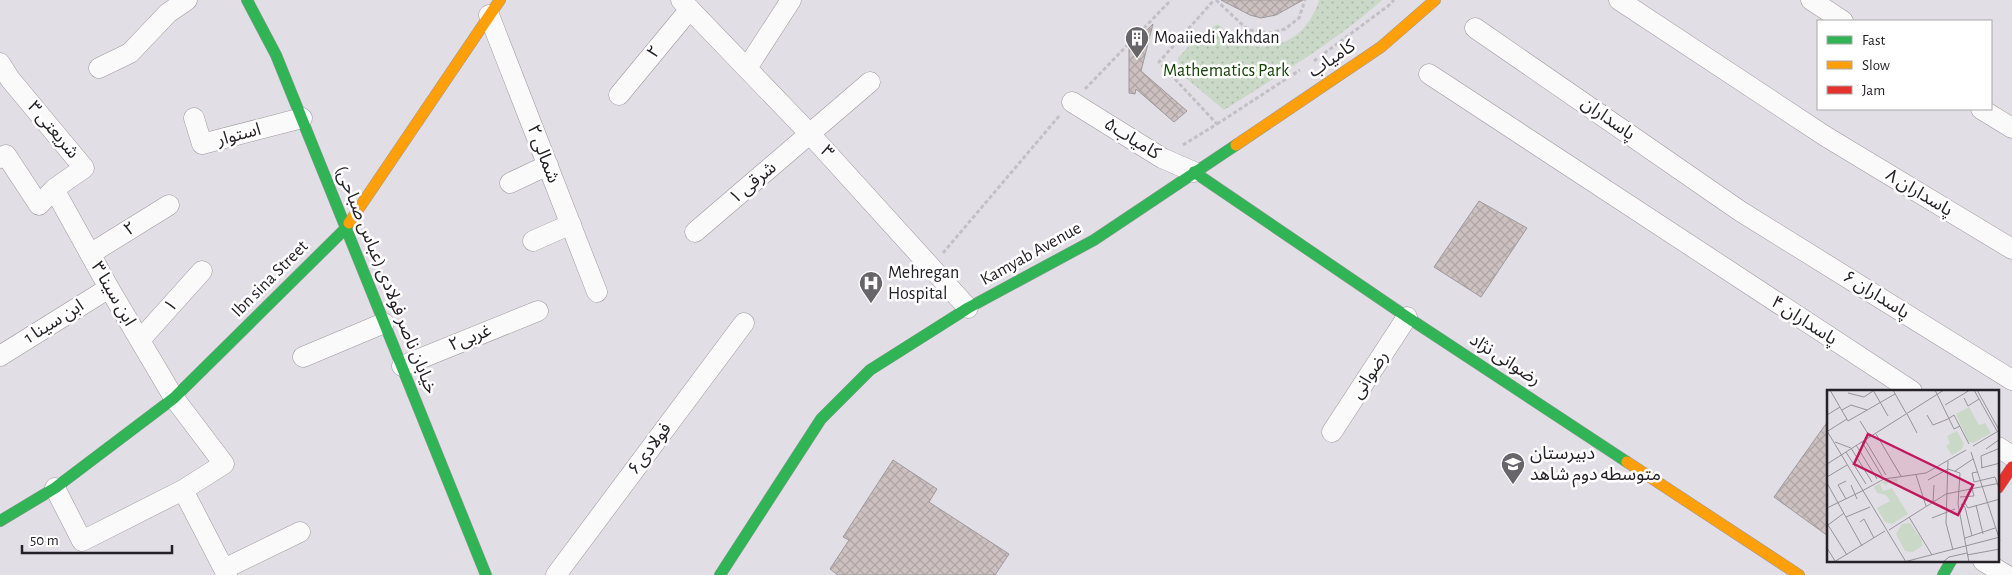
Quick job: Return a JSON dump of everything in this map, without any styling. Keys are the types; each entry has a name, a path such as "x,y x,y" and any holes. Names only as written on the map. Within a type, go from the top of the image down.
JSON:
{"main road":[{"name":"خیابان ناصر فولادی (عباس صباحی)","path":"247,0 276,55 486,575"},
{"name":"کامیاب","path":"1194,172 1381,47 1435,0"},
{"name":"Ibn sina Street","path":"0,521 55,488 174,398 345,229 494,8"},
{"name":"Kamyab Avenue","path":"720,575 821,419 870,370 968,308 1094,240 1194,172"},
{"name":"رضوانی نژاد","path":"1194,172 1408,317 1799,575"},
{"path":"2000,485 2012,467"},
{"path":"1943,575 1950,562"}],"street":[{"path":"99,68 130,53 168,13 187,0"},
{"path":"747,68 791,0"},
{"name":"پاسداران ۸","path":"1619,0 1826,136 2012,249"},
{"path":"1811,0 1841,20"},
{"name":"۳","path":"685,4 810,134 968,308"},
{"name":"۲","path":"619,95 685,4"},
{"name":"۲ شمالی","path":"494,8 548,165 597,292"},
{"name":"پاسداران","path":"1475,28 1740,211"},
{"name":"شریعتی ۳","path":"0,63 10,79 84,168 54,189"},
{"name":"پاسداران ۴","path":"1429,74 1697,252 1910,390"},
{"name":"۱ شرقی","path":"695,232 870,82"},
{"name":"کامیاب۵","path":"1072,102 1162,158 1194,172"},
{"path":"1983,110 2012,128"},
{"name":"استوار","path":"194,118 202,144 302,118"},
{"path":"0,158 6,155 39,205 54,189"},
{"path":"510,183 548,165"},
{"name":"ابن سینا ۳","path":"54,189 109,288 174,398 224,464 183,490"},
{"name":"۲","path":"90,254 169,205"},
{"name":"پاسداران ۶","path":"1740,211 2012,380"},
{"path":"533,240 571,224"},
{"name":"۱","path":"140,340 202,271"},
{"name":"ابن سینا 1","path":"0,356 109,288"},
{"name":"غربی۲","path":"402,366 538,311"},
{"name":"رضوانی","path":"1332,432 1408,317"},
{"path":"303,356 384,323"},
{"name":"فولادی۶","path":"556,575 744,323"},
{"path":"2000,448 2012,456"},
{"path":"55,488 82,541 183,490 226,572 300,532"},
{"path":"1985,562 2006,575"}],"path":[{"path":"931,267 1072,102 1171,0"},
{"path":"1216,124 1159,62 1215,0 1248,30 1270,33 1285,29 1300,18 1305,0"},
{"path":"1310,64 1394,0"},
{"path":"1162,158 1302,69"}],"green space":[{"name":"Mathematics Park","path":"1319,0 1382,0 1325,45 1224,110 1180,73 1178,58 1200,34 1218,24 1235,41 1260,47 1271,46 1282,43 1300,32 1316,9"}],"building":[{"name":"Moaiiedi Yakhdan","path":"1221,0 1303,0 1276,15 1261,18 1250,15"},
{"name":"Moaiiedi Yakhdan","path":"1153,24 1141,71 1187,111 1174,122 1136,89 1135,94 1129,93 1129,47"},
{"path":"1479,201 1527,228 1481,297 1434,267"},
{"path":"1827,422 1827,535 1774,497"},
{"path":"893,460 937,489 929,502 1009,554 995,575 838,575 830,569 849,540 843,537"}],"traffic: fast":[{"path":"247,0 276,55 486,575"},
{"path":"720,575 821,419 870,370 968,308 1094,240 1236,145"},
{"path":"1194,172 1407,317 1627,462"},
{"path":"0,521 55,488 174,398 349,223"},
{"path":"1943,575 1950,562"}],"traffic: slow":[{"path":"349,223 500,0"},
{"path":"1236,145 1381,47 1435,0"},
{"path":"1627,462 1799,575"}],"traffic: jam":[{"path":"2000,485 2012,467"}],"place":[{"name":"Moaiiedi Yakhdan","path":"1137,59"},
{"name":"Mehregan Hospital","path":"871,304"},
{"name":"دبیرستان متوسطه دوم شاهد","path":"1513,485"}]}
